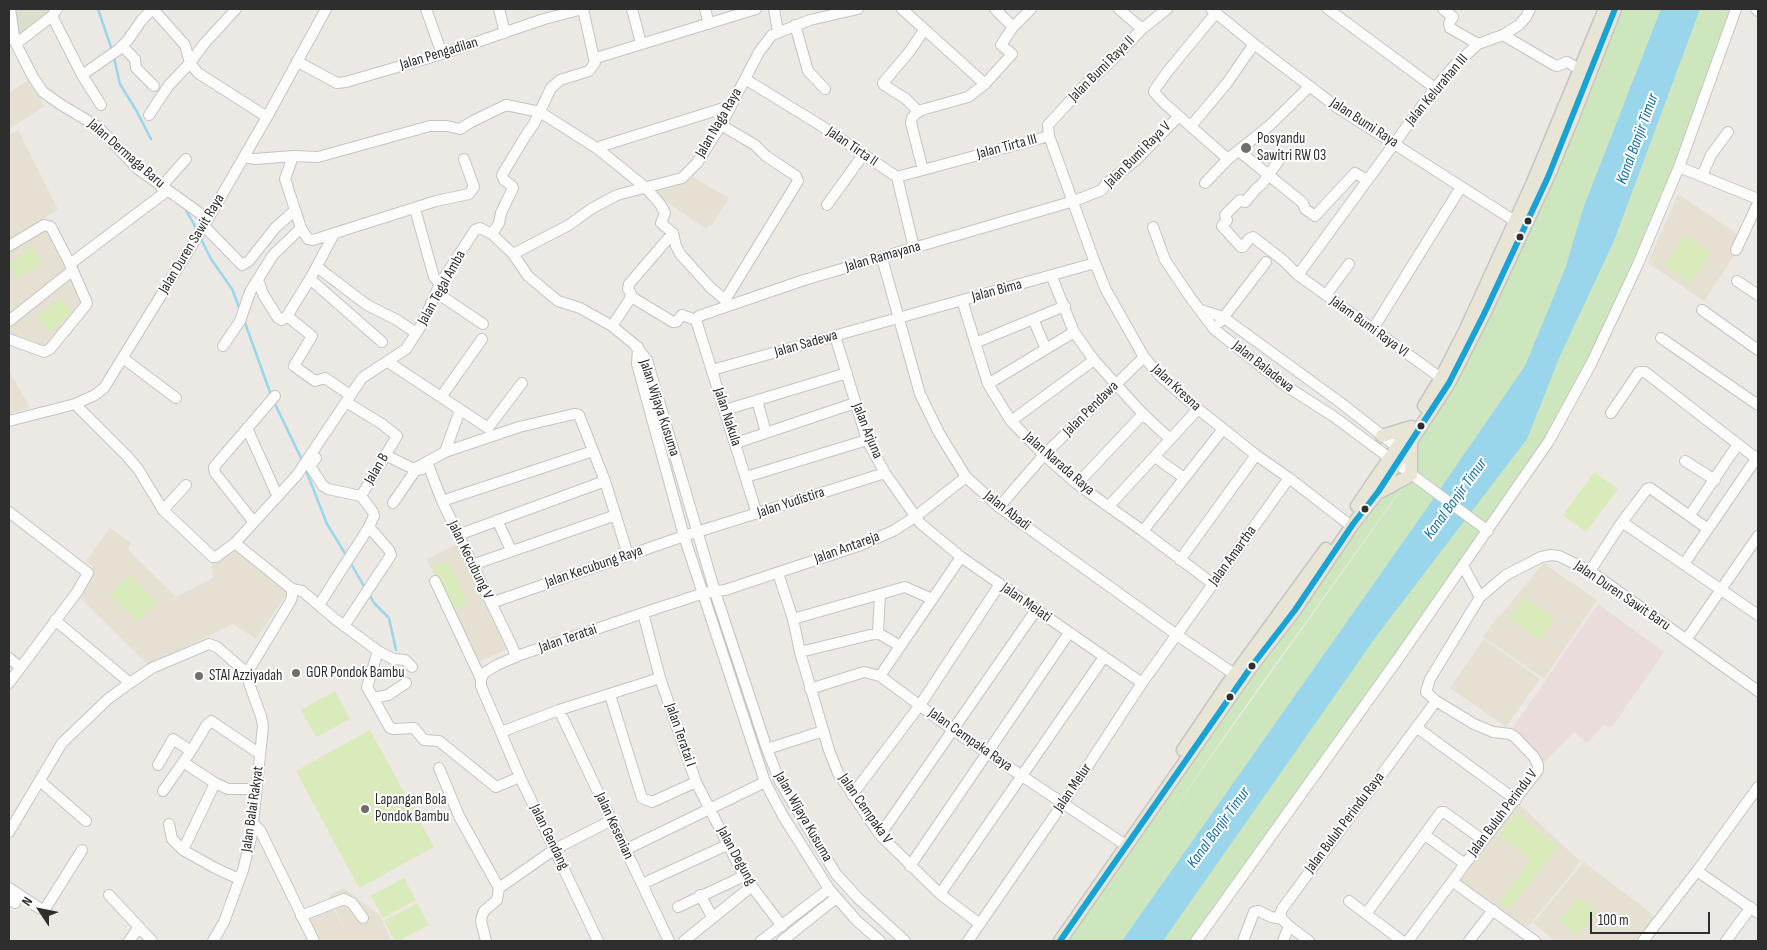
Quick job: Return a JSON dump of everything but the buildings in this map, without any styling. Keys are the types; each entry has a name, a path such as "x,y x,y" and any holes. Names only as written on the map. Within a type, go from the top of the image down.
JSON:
{"main road":[{"path":"1060,941 1346,522 1397,456 1411,441 1449,383 1520,224 1546,153 1605,9"},
{"path":"1052,941 1239,677 1295,610 1353,524 1378,492 1411,427 1441,378 1574,117 1615,9"},
{"path":"1382,436 1411,427"},
{"path":"1378,492 1412,475 1411,441"}],"street":[{"name":"Jalan Dermaga Baru","path":"10,9 15,42 32,78 44,92 98,127 138,169 169,192 242,264 249,261 275,228 294,211"},
{"path":"82,75 114,54 152,9 185,45 190,63 202,76 267,117"},
{"path":"149,115 169,84 190,63 204,44 236,9"},
{"name":"Jalan Duren Sawit Raya","path":"9,421 82,401 96,395 104,388 244,157 326,9"},
{"path":"426,9 442,54"},
{"path":"499,9 505,33"},
{"path":"583,9 596,58 593,67 589,71 555,83 502,175 504,180 513,188 492,234 513,254 528,276 558,301 580,308 612,326 638,347"},
{"name":"Jalan Pengadilan","path":"298,62 341,83 442,54 505,33 542,14 583,9"},
{"path":"632,9 641,43"},
{"path":"705,9 709,24"},
{"path":"596,58 756,9"},
{"path":"774,9 778,32"},
{"name":"Jalan Naga Raya","path":"513,254 570,225 591,209 617,195 682,178 697,163 721,125 765,42 778,32 795,25 824,16 858,9"},
{"path":"902,9 985,84"},
{"path":"995,9 1013,27"},
{"path":"923,170 911,123 912,118 919,112 961,100 985,84 1012,54 1001,45 1013,27 1031,9"},
{"path":"1119,9 1142,28"},
{"name":"Jalan Bumi Raya II","path":"1049,136 1048,125 1083,87 1142,28 1167,9"},
{"path":"1328,9 1435,88"},
{"path":"1444,9 1453,17"},
{"path":"1460,9 1448,24 1450,28 1478,44"},
{"name":"Jalan Kelurahan III","path":"1394,143 1454,66 1478,44 1503,36 1519,25 1530,9"},
{"path":"1196,941 1400,656 1549,441 1572,401 1638,264 1679,167 1736,9"},
{"path":"1178,116 1155,95 1155,89 1213,11"},
{"name":"Jalan Bumi Raya","path":"1213,11 1338,108 1520,224"},
{"path":"15,42 21,40 55,12 82,75 101,105"},
{"path":"795,25 807,69 825,89"},
{"path":"919,112 906,99 883,83 910,51 924,30"},
{"path":"1503,36 1554,66 1568,62 1580,70"},
{"path":"1190,126 1227,83 1254,44"},
{"path":"122,46 135,59 136,68 154,86"},
{"name":"Jalan Tirta II","path":"745,79 820,125 897,177"},
{"path":"1205,183 1228,159 1269,126 1310,86"},
{"path":"244,157 255,159 293,156 309,158 323,156 430,126 447,126 460,129 506,105 540,112 598,149 645,188 660,204 665,213 661,223 673,233 680,254 727,303 798,181 796,176 766,156 756,145 721,125"},
{"path":"598,149 602,146 730,106"},
{"name":"Jalan Bumi Raya V","path":"1074,201 1102,190 1106,184 1137,159 1178,116 1228,159"},
{"path":"1702,176 1711,155 1728,132"},
{"name":"Jalan Tirta III","path":"897,177 1049,136 1074,201"},
{"path":"1298,275 1394,143"},
{"path":"1239,151 1303,203 1305,209 1315,216 1355,173 1367,180"},
{"path":"827,205 863,155"},
{"path":"293,156 285,179 301,228 308,238 313,240 436,201 469,194 474,187 464,159"},
{"path":"9,321 71,267 169,192 186,159"},
{"path":"1269,174 1280,159"},
{"path":"1679,167 1758,199"},
{"name":"Jalam Bumi Raya VI","path":"1269,174 1246,202 1240,200 1225,215 1227,220 1222,225 1228,233 1241,247 1253,237 1284,261 1298,275 1441,378"},
{"path":"897,177 914,248"},
{"path":"1373,329 1461,187"},
{"name":"Jalan Ramayana","path":"696,320 699,316 727,303 1074,201"},
{"name":"Jalan Kresna","path":"1074,201 1106,290 1144,357 1161,377 1198,409 1346,522"},
{"path":"1736,250 1758,203"},
{"path":"415,209 438,288 483,324"},
{"path":"9,246 44,226 52,228 87,303 53,346 44,352 9,339"},
{"name":"Jalan Baladewa","path":"1153,227 1165,260 1214,329 1286,386 1397,456"},
{"path":"224,346 240,321 250,292 273,255 301,228"},
{"name":"Jalan Tegal Amba","path":"163,510 213,557 218,557 237,540 296,475 362,378 406,349 438,288 475,230 480,228 492,234"},
{"path":"673,233 629,284 628,289 630,296 674,322 682,315 696,320"},
{"path":"258,280 263,294 278,318 282,320 287,316 310,279 334,234"},
{"name":"Jalan Abadi","path":"882,258 920,394 966,477 999,508 1176,635 1239,677"},
{"path":"1214,329 1266,262"},
{"name":"Jalan Bima","path":"900,319 962,300 1052,277 1095,263"},
{"path":"1326,295 1348,264"},
{"path":"317,267 367,305 397,320 416,333"},
{"path":"1052,277 1074,332 1094,360 1143,414 1170,439"},
{"path":"310,279 382,342"},
{"path":"1737,281 1758,295"},
{"path":"612,326 630,296"},
{"name":"Jalan Narada Raya","path":"962,300 988,384 1012,421 1044,456 1077,484 1213,584"},
{"path":"975,343 1064,306"},
{"name":"Jalan Baladewa","path":"1201,310 1223,317 1341,402 1382,436 1397,456"},
{"path":"1702,310 1758,350"},
{"path":"287,316 312,336 294,366 315,381 325,378 348,398"},
{"name":"Jalan Sadewa","path":"712,370 900,319"},
{"path":"1033,319 1046,349"},
{"name":"Jalan Nakula","path":"696,320 757,514"},
{"path":"988,384 1074,332"},
{"name":"Jalan Arjuna","path":"835,336 868,440 885,472 915,517"},
{"path":"1661,338 1758,404"},
{"path":"442,397 482,339"},
{"name":"Jalan Wijaya Kusuma","path":"638,347 647,360 697,532 709,592 756,759 765,782 783,816 829,889 857,920 880,941"},
{"name":"Jalan Wijaya Kusuma","path":"638,347 637,364 684,536 709,592 780,782 836,874 865,905 905,941"},
{"name":"Jalan Pendawa","path":"999,508 1044,456 1144,357"},
{"path":"123,358 176,398"},
{"path":"1012,421 1094,360"},
{"path":"388,362 488,428 522,383"},
{"path":"725,410 847,372"},
{"path":"1611,413 1639,372 1644,372 1757,458 1684,564"},
{"name":"Jalan B","path":"348,398 397,435 397,438 361,496 373,512 374,516 369,528"},
{"path":"253,521 215,473 214,467 271,400"},
{"path":"757,400 766,433"},
{"path":"82,401 138,469 163,510 186,485"},
{"path":"1333,416 1330,409 1341,402"},
{"path":"736,443 855,403"},
{"path":"1109,506 1198,409"},
{"path":"445,452 460,410"},
{"path":"393,503 415,471 427,464 430,459 445,452 519,428 574,414 581,417 605,481 628,555"},
{"path":"1077,484 1143,414"},
{"path":"247,428 277,496"},
{"path":"1143,531 1223,429"},
{"path":"746,477 868,440"},
{"path":"318,443 321,450 310,466 323,486 328,489 361,496"},
{"path":"1690,515 1738,444"},
{"path":"442,501 593,451"},
{"path":"385,455 412,469 427,464"},
{"path":"1180,560 1256,455"},
{"path":"1397,456 1412,475 1487,530"},
{"path":"1155,457 1184,478"},
{"path":"1685,461 1715,480"},
{"name":"Jalan Kecubung V","path":"427,464 442,501 516,657"},
{"name":"Jalan Yudistira","path":"697,532 885,472"},
{"name":"Jalan Antareja","path":"709,592 725,590 778,573 861,545 893,531 915,517 966,477"},
{"name":"Jalan Amartha","path":"1176,635 1289,478"},
{"path":"458,535 605,481"},
{"path":"1590,571 1645,490 1650,488 1708,529"},
{"path":"9,512 88,573 9,683"},
{"path":"472,564 616,515"},
{"name":"Jalan Melati","path":"915,517 961,557 1142,683"},
{"path":"497,520 511,550"},
{"path":"1622,522 1758,615"},
{"path":"319,605 369,528 389,550 391,555 344,626"},
{"name":"Jalan Kecubung Raya","path":"491,603 697,532"},
{"path":"1686,640 1758,536"},
{"path":"237,540 292,589 302,591 378,651 408,662 412,667"},
{"name":"Jalan Duren Sawit Baru","path":"1480,597 1506,575 1541,557 1559,556 1590,571 1758,691"},
{"path":"810,689 864,672 880,676 961,557"},
{"path":"1436,701 1426,693 1426,688 1480,597 1463,566"},
{"name":"Jalan Cempaka V","path":"778,573 793,619 810,689 838,773 880,835 940,894 980,924"},
{"path":"435,581 481,679 481,686 501,732 560,710 660,678"},
{"path":"852,795 920,705 1000,584"},
{"path":"793,619 905,587 932,599"},
{"path":"9,832 12,818 40,781 62,743 108,699 152,668 209,644 217,646 247,673 290,602 292,589"},
{"name":"Jalan Teratai","path":"481,679 484,673 490,669 516,657 709,592"},
{"path":"878,633 880,594"},
{"path":"880,835 1036,610"},
{"name":"Jalan Teratai I","path":"610,694 642,798 652,802 696,782 660,678 646,628 644,613"},
{"path":"56,620 130,683"},
{"path":"800,652 878,633 900,646"},
{"path":"910,866 1069,633"},
{"name":"Jalan Melur","path":"968,941 1063,804 1142,683 1176,635"},
{"path":"378,651 366,683 368,690 392,729 414,728 496,787 520,777"},
{"path":"940,894 1104,657"},
{"path":"9,658 20,667"},
{"name":"Jalan Balai Rakyat","path":"214,941 224,922 252,834 263,726 247,673"},
{"name":"Jalan Cempaka Raya","path":"880,676 953,730 1121,842"},
{"path":"373,698 388,695 406,683"},
{"name":"Jalan Buluh Perindu Raya","path":"1283,941 1286,922 1280,914 1282,909 1436,701"},
{"name":"Jalan Buluh Perindu V","path":"1408,941 1538,770 1534,756 1513,736 1482,728 1436,701"},
{"name":"Jalan Kesenian","path":"560,710 669,941"},
{"path":"163,791 211,721 260,754"},
{"path":"1416,727 1516,800"},
{"path":"756,759 768,751 823,731"},
{"name":"Jalan Gendang","path":"501,732 520,777 598,941"},
{"path":"158,765 173,739 191,751"},
{"path":"183,762 215,783 228,789 256,789"},
{"path":"439,768 460,818 503,885"},
{"path":"40,781 86,821"},
{"name":"Jalan Degung","path":"696,782 744,876 782,926"},
{"path":"626,850 765,782"},
{"path":"183,850 215,783"},
{"path":"1644,941 1698,871 1758,787"},
{"path":"1366,914 1442,811 1483,840"},
{"path":"486,941 481,921 482,916 484,911 497,900 503,885 555,849 612,820"},
{"path":"169,824 172,839 183,850 239,879"},
{"path":"253,824 260,830 314,941"},
{"path":"1425,835 1465,864"},
{"path":"642,884 727,845"},
{"path":"9,888 39,908 45,909 82,850"},
{"path":"1698,871 1754,910 1731,939"},
{"path":"678,907 700,895 744,876"},
{"path":"1453,882 1536,941"},
{"path":"684,941 752,886"},
{"path":"761,941 829,889"},
{"path":"109,895 152,941"},
{"path":"700,895 713,918"},
{"path":"789,939 836,898"},
{"path":"301,916 344,899 352,903 363,918"},
{"path":"1349,900 1402,941"},
{"path":"1469,941 1492,910"},
{"path":"1243,941 1254,912 1259,911 1286,922 1309,941"},
{"path":"129,941 139,927"}],"shaded area":[{"path":"28,80 45,106 9,129 9,93"},
{"path":"18,130 58,209 9,243 9,135"},
{"path":"689,175 729,198 712,225 710,224 706,229 647,188"},
{"path":"1678,194 1745,239 1704,301 1648,263"},
{"path":"40,224 72,269 86,308 43,353 9,338 9,245"},
{"path":"9,371 30,407 9,414"},
{"path":"110,528 131,543 128,550 176,597 213,578 211,560 235,545 287,590 286,595 256,639 233,624 148,665 74,592 93,567 86,561"},
{"path":"457,544 508,649 476,663 427,559"},
{"path":"1543,563 1597,600 1544,679 1483,637 1497,617 1501,615"},
{"path":"1598,604 1664,652 1612,727 1604,725 1587,743 1574,732 1544,762 1510,732"},
{"path":"1484,639 1540,679 1506,727 1450,688"},
{"path":"1519,804 1580,861 1526,929 1459,883"},
{"path":"1584,862 1656,917 1638,941 1555,941 1533,923"},
{"path":"344,888 379,915 392,941 319,941 305,914 330,902 345,930 330,895"}],"green space":[{"path":"12,9 56,9 16,40"},
{"path":"1615,9 1736,9 1679,167 1564,415 1196,941 1060,941 1404,453","holes":["1411,476 1164,823 1244,708"]},
{"path":"1685,235 1711,252 1690,284 1664,266"},
{"path":"32,247 43,262 20,279 9,265"},
{"path":"60,298 72,313 50,332 37,317"},
{"path":"1594,472 1618,489 1586,532 1563,515"},
{"path":"448,561 468,604 453,611 432,568"},
{"path":"130,575 157,603 137,622 110,595"},
{"path":"1524,597 1555,618 1540,640 1509,618"},
{"path":"335,691 350,719 316,737 301,710"},
{"name":"Lapangan Bola Pondok Bambu","path":"370,730 434,847 359,888 296,771"},
{"path":"1516,813 1559,847 1509,910 1499,902 1531,860 1499,835"},
{"path":"404,878 416,900 383,918 371,896"},
{"path":"1578,897 1597,911 1578,935 1559,921"},
{"path":"417,903 429,925 395,941 384,921"}],"water":[{"name":"Kanal Banjir Timur","path":"1661,9 1700,9 1614,241 1560,356 1527,439 1378,634 1163,941 1122,941 1525,366 1565,269 1584,206"}],"waterway":[{"path":"98,9 112,50"},
{"path":"114,58 120,84 151,139"},
{"path":"185,208 198,232"},
{"path":"200,237 211,259 232,289 240,310"},
{"path":"244,320 271,395"},
{"path":"274,402 302,460"},
{"path":"305,468 327,524 346,555"},
{"path":"350,562 365,588"},
{"path":"369,594 374,603 389,618 396,650"}],"transit line":[{"path":"1060,941 1251,667 1295,610 1353,524 1378,492 1449,383 1484,314 1548,177 1615,9"}],"place":[{"name":"Posyandu Sawitri RW 03","path":"1246,148"},
{"name":"GOR Pondok Bambu","path":"296,673"},
{"name":"STAI Azziyadah","path":"199,676"},
{"name":"Lapangan Bola Pondok Bambu","path":"365,809"}]}
